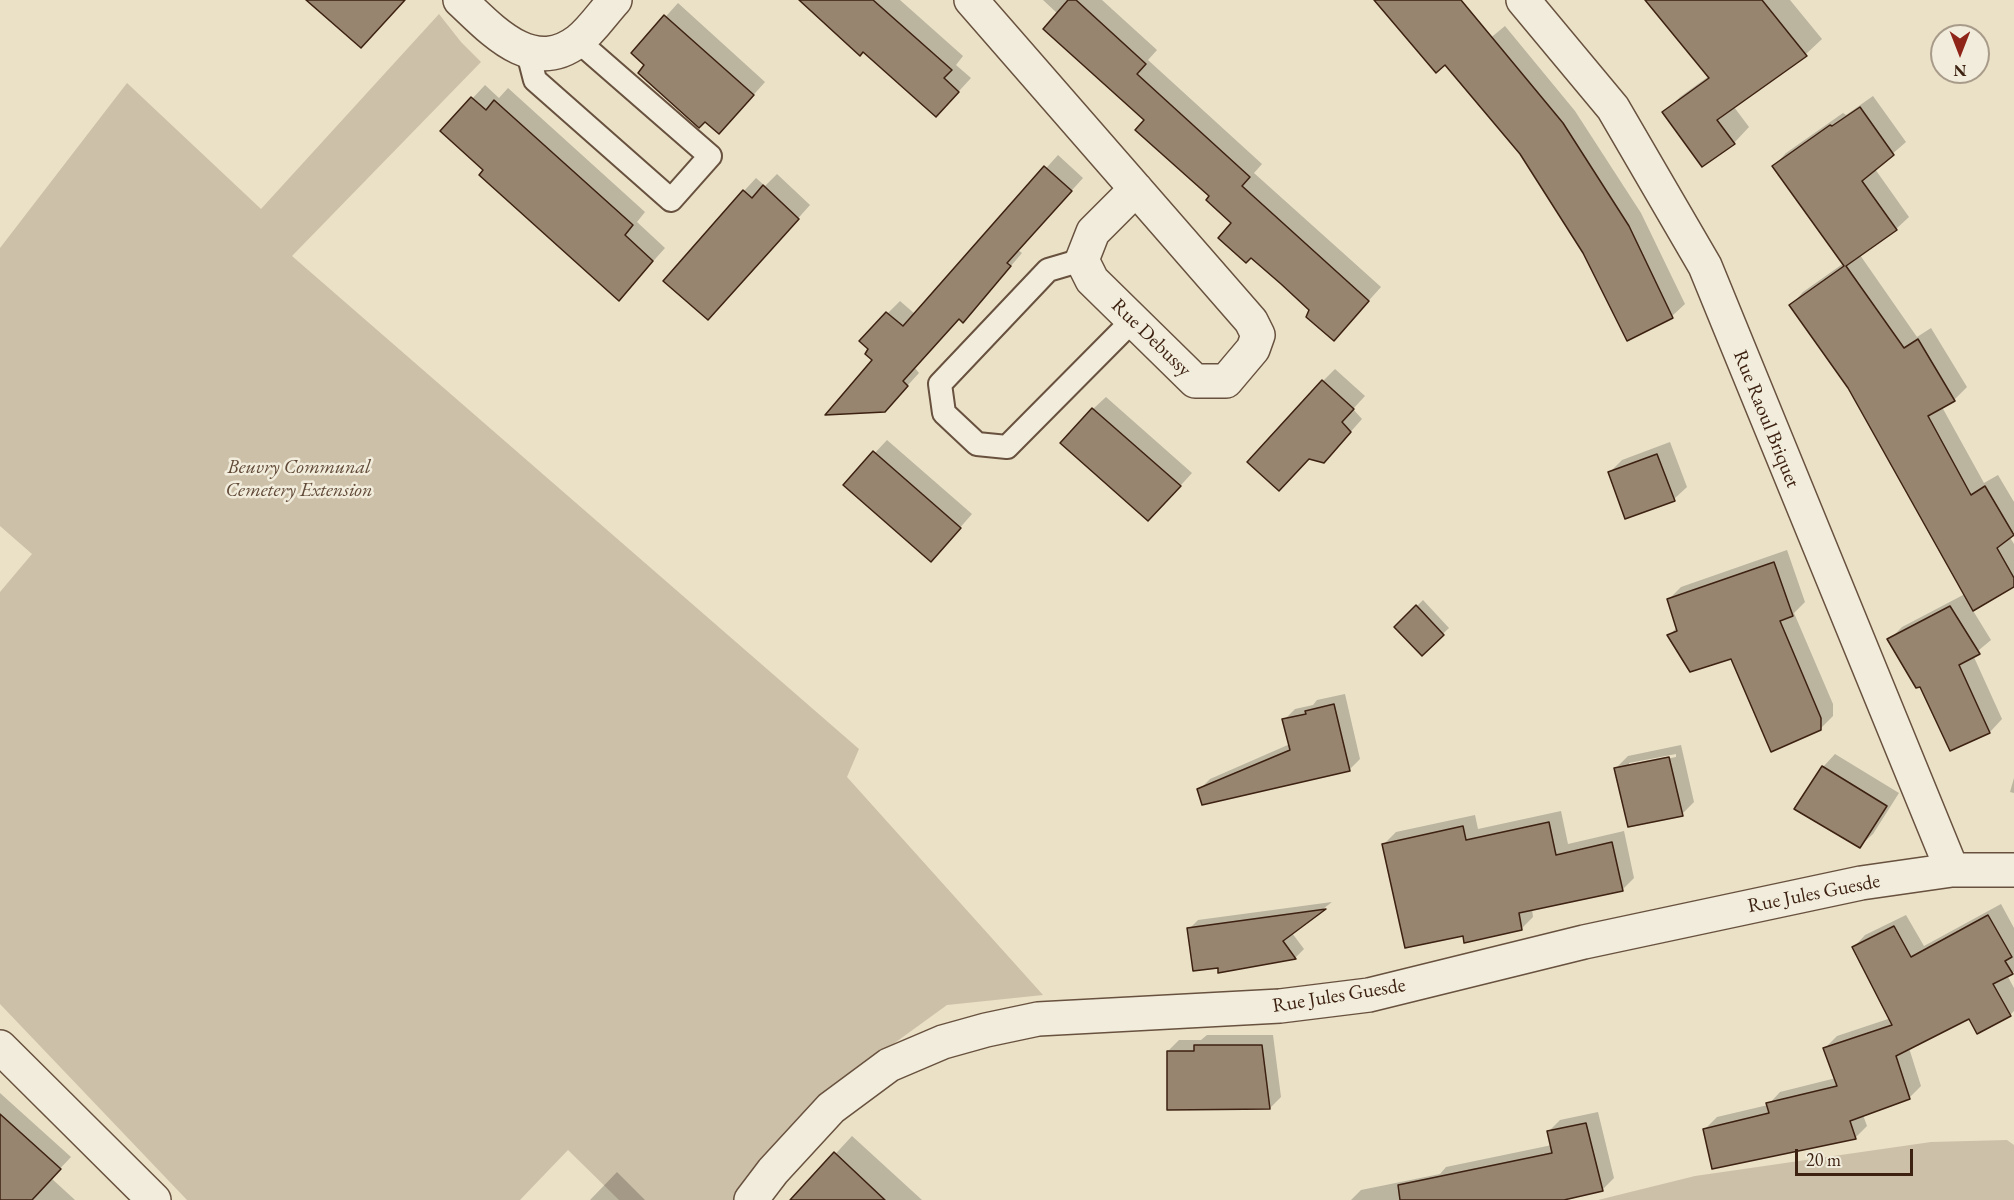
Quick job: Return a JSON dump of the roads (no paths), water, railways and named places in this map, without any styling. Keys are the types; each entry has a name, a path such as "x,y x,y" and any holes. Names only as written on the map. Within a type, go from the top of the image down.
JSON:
{"street":[{"path":"460,0 503,39 528,53 555,53 578,41 615,0"},
{"name":"Rue Debussy","path":"971,0 1251,321 1258,335 1253,349 1226,381 1196,381 1092,280 1082,260"},
{"name":"Rue Raoul Briquet","path":"1523,0 1613,108 1705,266 1952,870"},
{"path":"1082,260 1094,232 1136,189"},
{"name":"Rue Jules Guesde","path":"752,1200 773,1172 831,1108 889,1065 943,1042 964,1036 1038,1019 1280,1006 1369,995 1595,940 1861,883 1952,870 2014,870"},
{"path":"0,1047 154,1200"}],"lane":[{"path":"528,53 535,80 671,200 710,156 578,41"},
{"path":"1082,260 1048,270 940,384 944,413 977,444 1007,447 1133,320"}],"park label":[{"name":"Beuvry Communal Cemetery Extension","path":"299,480"}]}
